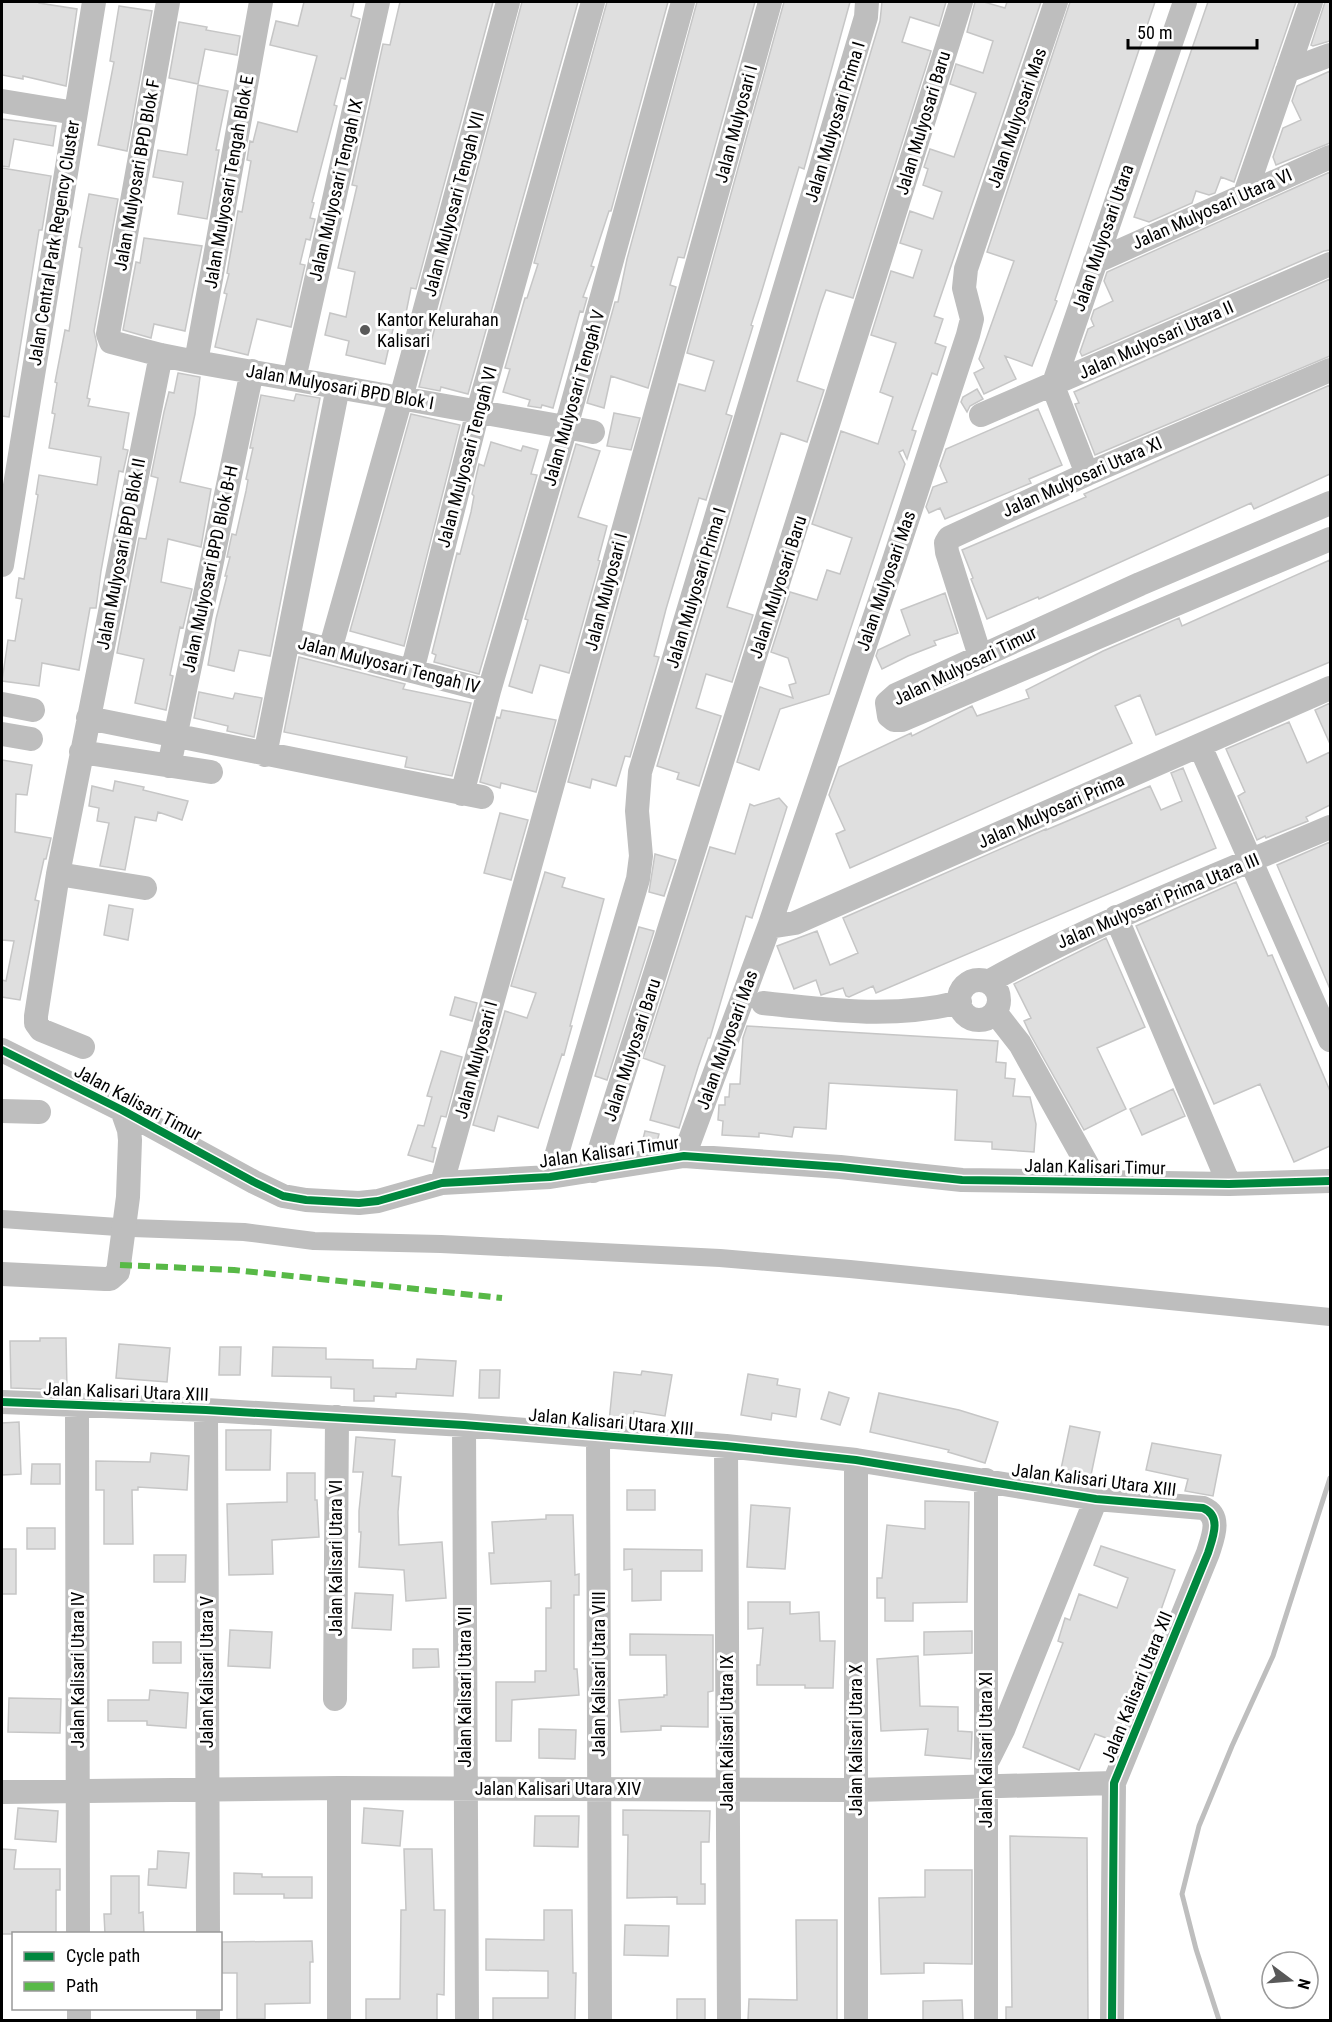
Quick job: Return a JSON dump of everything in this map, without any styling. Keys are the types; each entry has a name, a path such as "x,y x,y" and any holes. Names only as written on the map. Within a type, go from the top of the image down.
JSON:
{"street":[{"name":"Jalan Central Park Regency Cluster","path":"2,565 9,484 94,2"},
{"name":"Jalan Mulyosari BPD Blok F","path":"115,345 108,334 168,2"},
{"name":"Jalan Mulyosari Tengah Blok E","path":"196,362 261,2"},
{"name":"Jalan Mulyosari Tengah IX","path":"294,379 378,2"},
{"name":"Jalan Mulyosari Tengah VII","path":"330,650 508,2"},
{"name":"Jalan Mulyosari Tengah VI","path":"412,671 478,411 593,2"},
{"name":"Jalan Mulyosari Tengah V","path":"265,754 472,796 489,691 566,427 683,2"},
{"name":"Jalan Mulyosari I","path":"442,1183 770,2"},
{"name":"Jalan Mulyosari Prima I","path":"550,1177 638,879 641,856 638,810 640,772 866,17 867,2"},
{"name":"Jalan Mulyosari Baru","path":"593,1171 961,2"},
{"name":"Jalan Mulyosari Mas","path":"684,1156 768,927 894,560 968,335 972,319 964,288 966,269 1056,2"},
{"name":"Jalan Mulyosari Utara","path":"1053,386 1185,2"},
{"path":"1245,194 1311,2"},
{"path":"1287,71 1330,55"},
{"path":"2,100 75,113"},
{"name":"Jalan Mulyosari Utara VI","path":"1095,262 1330,157"},
{"name":"Jalan Mulyosari Utara II","path":"981,415 1053,386 1330,264"},
{"name":"Jalan Mulyosari BPD Blok I","path":"115,345 161,356 593,432"},
{"name":"Jalan Mulyosari BPD Blok II","path":"83,1047 44,1032 38,1027 36,1016 58,874 81,752 161,356"},
{"name":"Jalan Mulyosari Utara XI","path":"980,656 947,552 947,541 952,536 1087,474 1330,370"},
{"name":"Jalan Mulyosari BPD Blok B-H","path":"169,766 252,371"},
{"path":"1053,386 1087,474"},
{"path":"88,718 265,754 338,387"},
{"name":"Jalan Mulyosari Timur","path":"1330,503 1140,584 980,656 889,700 886,707 889,716 894,720 902,720 1330,539"},
{"path":"1140,584 1153,614"},
{"name":"Jalan Mulyosari Tengah IV","path":"288,639 489,691"},
{"name":"Jalan Mulyosari Prima","path":"768,927 795,923 1330,688"},
{"path":"2,704 33,710"},
{"path":"2,734 31,739"},
{"path":"1200,746 1330,1040"},
{"path":"81,752 212,772"},
{"name":"Jalan Mulyosari Prima Utara III","path":"988,982 1044,951 1116,917 1330,827"},
{"path":"58,874 145,888"},
{"path":"1116,917 1228,1184"},
{"path":"975,980 988,982 998,992 999,999 995,1012 986,1019 974,1019 964,1012 960,1002 960,994 968,983 975,980"},
{"path":"763,1003 837,1011 931,1010 960,1002"},
{"path":"995,1012 1020,1044 1094,1176"},
{"name":"Jalan Kalisari Timur","path":"2,1050 122,1110 254,1182 283,1196 296,1199 368,1202 442,1183 550,1177 684,1156 840,1167 962,1180 1094,1176 1228,1184 1330,1181"},
{"path":"2,1274 110,1279 118,1272 123,1240 130,1140 122,1110"},
{"path":"2,1111 39,1112"},
{"name":"Jalan Kalisari Utara XIII","path":"2,1402 206,1410 464,1425 726,1446 856,1460 1096,1499 1203,1508 1213,1515"},
{"name":"Jalan Kalisari Utara IV","path":"77,1406 78,1932"},
{"name":"Jalan Kalisari Utara V","path":"206,1410 208,1932"},
{"name":"Jalan Kalisari Utara VI","path":"335,1699 337,1418"},
{"name":"Jalan Kalisari Utara VII","path":"464,1425 467,2020"},
{"name":"Jalan Kalisari Utara VIII","path":"598,1436 600,2020"},
{"name":"Jalan Kalisari Utara IX","path":"726,1446 729,2020"},
{"name":"Jalan Kalisari Utara X","path":"856,1460 856,2020"},
{"name":"Jalan Kalisari Utara XI","path":"986,1480 986,2020"},
{"name":"Jalan Kalisari Utara XIII","path":"986,1775 1096,1499"},
{"name":"Jalan Kalisari Utara XII","path":"1112,2020 1114,1783 1208,1553 1215,1529 1213,1515"},
{"name":"Jalan Kalisari Utara XIV","path":"2,1792 339,1788 856,1790 986,1775 1114,1783"},
{"path":"339,1788 339,2020"}],"building":[{"path":"2,2 39,2 77,9 66,86 23,76 23,79 2,75"},
{"path":"304,2 354,2 351,16 360,19 345,79 341,78 334,105 337,106 312,202 314,203 310,218 315,219 310,240 306,239 300,264 305,265 291,327 257,319 248,355 215,347 227,294 224,293 238,211 242,212 251,161 247,160 250,141 253,142 258,122 297,132 317,56 270,45 276,21 298,26"},
{"path":"400,2 493,2 416,289 411,288 405,318 396,316 385,364 346,355 349,341 325,335 330,313 346,317 355,272 338,268 357,186 352,185 383,44 390,45"},
{"path":"522,2 578,2 468,394 441,387 440,391 419,387"},
{"path":"607,2 668,2 611,211 609,211 591,266 594,267 583,297 587,298 583,312 580,311 553,408 542,405 541,408 528,406 530,400 503,392 510,369 505,368 525,298 527,298 538,264 534,263"},
{"path":"697,2 755,2 684,258 678,257 670,285 676,287 648,388 611,376 604,408 587,403 615,302 618,302 627,259"},
{"path":"784,2 850,2 804,169 799,167 751,325 753,326 726,414 732,416 706,500 699,498 666,609 654,656 659,657 630,757 625,756 616,786 592,779 590,788 568,782 679,384 705,391 714,361 687,353"},
{"path":"882,2 946,2 939,26 910,17 902,42 931,51 853,298 826,290 821,304 797,381 824,390 807,442 781,433 727,607 753,615 732,682 706,674 696,708 721,716 699,786 677,779 679,773 657,766 880,21"},
{"path":"975,2 1005,8 1007,2 1041,2 934,316 943,319 935,343 946,347 937,375 932,373 912,430 916,431 907,459 903,450 899,452 905,464 829,694 780,709 759,770 737,762 760,687 793,698 789,685 796,683 788,658 771,652 790,592 817,600 827,570 840,574 852,538 812,524 841,431 878,444 893,397 880,392 896,343 871,335 891,271 913,278 922,250 900,243 910,211 933,219 942,192 923,185 928,169 924,167 930,149 954,157 976,93 950,84 956,64 983,73 993,41 967,32"},
{"path":"1070,2 1155,2 1055,300 1057,301 1032,366 1005,356 1016,379 984,394 974,373 984,368 979,359 1014,261 987,252"},
{"path":"1208,2 1296,2 1234,182 1221,177 1215,193 1209,195 1196,191 1192,203 1149,222 1134,217"},
{"path":"1325,2 1330,2 1330,41 1313,46 1311,45"},
{"path":"119,6 152,11 127,151 98,145 114,62 110,61"},
{"path":"179,22 240,36 237,55 205,49 198,84 169,78"},
{"path":"1330,71 1330,143 1276,165 1273,157 1283,128 1301,120 1292,101 1297,86"},
{"path":"198,85 228,91 216,150 219,150 207,219 178,214 183,182 153,177 158,150 187,155"},
{"path":"2,119 56,126 53,146 14,139 9,167 2,166"},
{"path":"2,168 51,176 42,230 39,230 9,417 2,416"},
{"path":"1330,172 1330,250 1082,356 1080,352 1088,329 1094,326 1091,319 1094,310 1113,301 1104,281 1107,272"},
{"path":"89,194 118,199 94,331 97,345 87,398 90,399 88,406 129,413 123,449 128,450 123,472 119,471 96,608 90,608 79,670 42,663 39,686 2,681 8,640 15,641 22,599 16,598 19,578 24,579 38,495 36,494 39,475 97,485 101,457 49,448 55,414 52,413 57,383 55,382 65,330 69,331 82,248 79,247"},
{"path":"144,238 202,246 185,331 154,324 151,338 123,330 136,262 140,263"},
{"path":"1330,279 1330,356 1095,455 1075,404 1079,403 1074,392"},
{"path":"178,373 200,377 195,414 180,482 211,489 201,547 168,539 161,582 192,589 183,628 180,627 170,675 173,676 166,710 135,703 144,659 117,653 139,538 146,539 158,478 151,476 164,412 169,392 174,393"},
{"path":"1330,385 1330,474 1254,509 1251,503 1039,599 1038,597 987,619 962,550 1086,497 1084,494"},
{"path":"977,389 983,399 970,406 967,412 961,402 963,397"},
{"path":"296,394 320,398 270,656 239,650 234,671 208,665 227,576 225,576 230,557 227,557 232,534 236,535 246,491 248,480 246,479 253,448 250,448 261,395 294,401"},
{"path":"1038,409 1062,465 1029,479 1031,483 945,519 940,508 929,513 926,507 933,487 947,482 940,466 946,449"},
{"path":"614,413 640,418 631,450 607,446"},
{"path":"411,414 460,425 404,646 350,631"},
{"path":"491,442 521,451 523,446 538,450 531,474 537,475 479,674 434,662 436,655 432,653 457,553 460,554 471,512 474,496 472,494 479,464 484,466"},
{"path":"576,444 600,451 578,517 607,526 598,560 600,561 569,673 540,665 532,693 509,686 528,620 525,619"},
{"path":"1330,560 1330,662 1156,735 1140,695 1115,706 1132,743 850,868 836,834 845,830 829,795 839,767 911,733 912,736 972,706 977,716 1029,698 1026,690 1103,651 1179,618 1182,626"},
{"path":"945,593 958,633 934,641 936,645 882,669 876,656 878,650 910,635 901,610"},
{"path":"299,657 405,684 403,689 471,703 452,776 405,767 407,757 284,732"},
{"path":"199,692 233,699 235,693 262,698 254,737 227,731 228,726 194,718"},
{"path":"1330,703 1330,744 1315,710"},
{"path":"502,710 556,720 536,792 501,783 500,788 480,782 497,717 500,718"},
{"path":"1289,722 1307,763 1330,752 1330,805 1306,817 1308,821 1257,840 1238,796 1245,792 1226,749"},
{"path":"2,760 32,765 27,795 16,794 15,832 51,838 35,900 39,901 20,1000 2,997 2,980 6,981 14,941 2,940"},
{"path":"1183,768 1216,848 876,993 873,986 849,997 846,996 843,988 821,995 816,980 794,989 777,946 817,931 830,965 858,953 843,918 1150,786 1161,810 1182,801 1171,773"},
{"path":"115,781 144,787 143,790 188,801 182,820 158,812 156,821 135,817 125,870 100,866 109,823 97,821 99,808 89,806 92,786 113,791"},
{"path":"779,798 787,807 752,918 746,916 710,1038 708,1038 698,1067 679,1128 650,1120 665,1066 643,1058 710,847 735,854 750,804 754,806"},
{"path":"500,813 528,820 511,880 484,873"},
{"path":"1330,842 1330,989 1277,865"},
{"path":"655,854 676,860 664,896 649,892"},
{"path":"545,872 565,878 562,887 604,899 564,1055 562,1054 538,1128 498,1116 494,1131 473,1125 505,1011 527,1018 536,993 511,986"},
{"path":"1236,882 1268,956 1272,955 1330,1091 1330,1146 1294,1162 1260,1084 1214,1104 1136,926"},
{"path":"109,905 133,909 128,940 104,935"},
{"path":"639,927 654,931 607,1080 595,1076"},
{"path":"1106,938 1145,1027 1097,1048 1126,1109 1084,1130 1030,1034 1024,1021 1031,1018 1014,984"},
{"path":"455,997 477,1003 472,1021 450,1015"},
{"path":"747,1026 998,1041 996,1062 1006,1063 1005,1078 1015,1079 1013,1096 1030,1097 1036,1124 1034,1152 992,1149 992,1142 955,1140 957,1090 829,1083 826,1129 794,1127 792,1137 759,1133 759,1137 722,1135 723,1121 718,1120 719,1105 725,1105 725,1097 729,1097 730,1084 740,1084 743,1038"},
{"path":"441,1051 462,1057 446,1117 441,1116 432,1147 436,1148 433,1162 408,1155 418,1125 424,1126 432,1097 427,1096"},
{"path":"1173,1089 1185,1116 1142,1135 1130,1109"},
{"path":"645,1131 659,1134 656,1146 641,1147"},
{"path":"40,1338 66,1338 67,1390 11,1388 10,1341 40,1341"},
{"path":"119,1344 170,1348 167,1382 116,1378"},
{"path":"220,1347 241,1347 240,1375 219,1375"},
{"path":"273,1347 326,1348 326,1359 373,1360 373,1368 416,1369 417,1359 456,1361 453,1396 396,1393 396,1397 374,1396 374,1401 354,1401 354,1389 331,1388 331,1377 272,1376"},
{"path":"480,1370 500,1370 499,1398 479,1398"},
{"path":"642,1371 672,1375 665,1416 634,1411 632,1424 609,1422 614,1372 641,1375"},
{"path":"748,1374 778,1379 777,1385 800,1389 796,1417 772,1413 771,1420 741,1415"},
{"path":"829,1392 849,1398 840,1425 821,1419"},
{"path":"879,1393 959,1410 998,1422 985,1463 948,1452 949,1450 870,1432"},
{"path":"19,1422 21,1474 2,1475 2,1423"},
{"path":"1070,1426 1100,1432 1091,1475 1061,1469"},
{"path":"226,1430 271,1430 270,1470 226,1470"},
{"path":"356,1437 395,1440 392,1476 401,1477 398,1512 399,1545 442,1542 446,1598 406,1601 404,1570 359,1567 361,1532 359,1532 359,1511 363,1472 353,1472"},
{"path":"1152,1443 1221,1455 1213,1496 1185,1491 1188,1479 1146,1470"},
{"path":"151,1453 189,1456 187,1490 138,1487 138,1490 132,1490 133,1544 104,1544 104,1490 96,1490 96,1461 150,1462"},
{"path":"32,1464 60,1464 60,1484 31,1484"},
{"path":"287,1473 315,1473 319,1537 272,1540 273,1574 229,1575 227,1504 287,1502"},
{"path":"627,1490 655,1490 655,1510 627,1510"},
{"path":"925,1501 969,1502 967,1602 913,1603 913,1621 885,1621 885,1598 877,1598 877,1578 882,1578 887,1525 925,1529"},
{"path":"751,1505 790,1508 785,1569 747,1567"},
{"path":"546,1515 573,1515 575,1575 579,1574 579,1595 574,1595 574,1669 577,1669 579,1695 512,1700 511,1741 496,1741 496,1682 535,1682 535,1671 546,1671 546,1608 551,1608 551,1581 491,1584 489,1553 494,1553 492,1522 546,1519"},
{"path":"27,1528 55,1528 55,1549 27,1549"},
{"path":"1101,1546 1175,1570 1115,1741 1095,1734 1079,1770 1023,1747 1063,1643 1058,1641 1065,1618 1070,1620 1079,1594 1117,1608 1128,1578 1094,1565"},
{"path":"2,1549 16,1549 16,1594 2,1594"},
{"path":"624,1549 702,1550 702,1571 661,1571 661,1600 632,1601 632,1569 624,1570"},
{"path":"154,1555 186,1555 185,1582 154,1582"},
{"path":"355,1593 393,1595 391,1630 352,1628"},
{"path":"748,1602 790,1602 790,1614 819,1612 820,1641 835,1641 833,1688 805,1688 805,1685 757,1685 757,1665 760,1665 763,1628 748,1629"},
{"path":"230,1630 272,1632 270,1668 228,1666"},
{"path":"972,1631 972,1653 924,1655 924,1632"},
{"path":"630,1634 713,1635 713,1691 708,1692 708,1727 661,1726 661,1730 621,1732 619,1700 667,1695 666,1655 630,1655"},
{"path":"153,1642 181,1642 181,1663 153,1663"},
{"path":"413,1649 438,1649 439,1667 413,1668"},
{"path":"918,1656 920,1706 958,1707 958,1731 972,1732 971,1759 925,1755 928,1729 881,1731 877,1659"},
{"path":"150,1690 188,1693 186,1728 147,1725 147,1721 108,1721 108,1700 149,1700"},
{"path":"9,1698 61,1699 60,1733 8,1732"},
{"path":"539,1729 576,1730 575,1759 539,1758"},
{"path":"18,1808 58,1811 56,1842 15,1839"},
{"path":"364,1808 403,1811 400,1846 362,1843"},
{"path":"623,1810 710,1811 709,1842 701,1842 701,1884 705,1884 705,1904 677,1904 677,1897 627,1898 628,1835 623,1835"},
{"path":"535,1816 579,1816 578,1847 534,1846"},
{"path":"1010,1836 1087,1838 1088,2020 1006,2020 1006,2007 1012,2007"},
{"path":"2,1849 16,1850 14,1869 60,1869 60,1890 56,1890 56,1932 2,1934"},
{"path":"404,1849 432,1849 434,1910 445,1910 444,1995 437,1994 437,2020 366,2020 366,1999 400,1999 401,1910 406,1910"},
{"path":"158,1851 189,1853 186,1888 148,1885 149,1869 157,1869"},
{"path":"925,1870 972,1870 972,1964 924,1963 924,1973 881,1974 879,1898 925,1897"},
{"path":"234,1873 262,1874 262,1877 312,1877 312,1898 284,1898 284,1894 234,1894"},
{"path":"111,1876 139,1876 139,1913 143,1912 144,1932 105,1932 104,1914 111,1914"},
{"path":"544,1910 572,1910 573,1973 576,1973 575,2020 493,2020 493,1998 548,1998 548,1971 486,1970 486,1939 544,1940"},
{"path":"796,1920 837,1920 837,2020 748,2020 749,1999 797,2000"},
{"path":"625,1925 669,1926 668,1956 624,1955"},
{"path":"312,1941 310,2003 265,2004 265,2019 237,2019 237,1973 222,1973 222,1942"},
{"path":"677,1999 705,1999 705,2020 677,2020"},
{"path":"962,2000 963,2020 923,2020 923,2001"}],"waterway":[{"path":"2,1219 132,1228 244,1232 314,1241 441,1244 720,1258 1330,1317"},
{"path":"1219,2020 1196,1949 1182,1894 1199,1826 1273,1656 1330,1478"}],"marked path":[{"path":"120,1265 234,1270 502,1298"}],"cycle path":[{"path":"2,1050 122,1110 254,1182 283,1196 306,1200 359,1203 378,1201 442,1183 550,1177 684,1156 840,1167 962,1180 1229,1184 1330,1181"},
{"path":"2,1402 206,1410 464,1425 726,1446 856,1460 1096,1499 1203,1508 1209,1512 1214,1522 1214,1534 1208,1553 1114,1783 1112,2020"}],"place":[{"name":"Kantor Kelurahan Kalisari","path":"365,330"}]}
